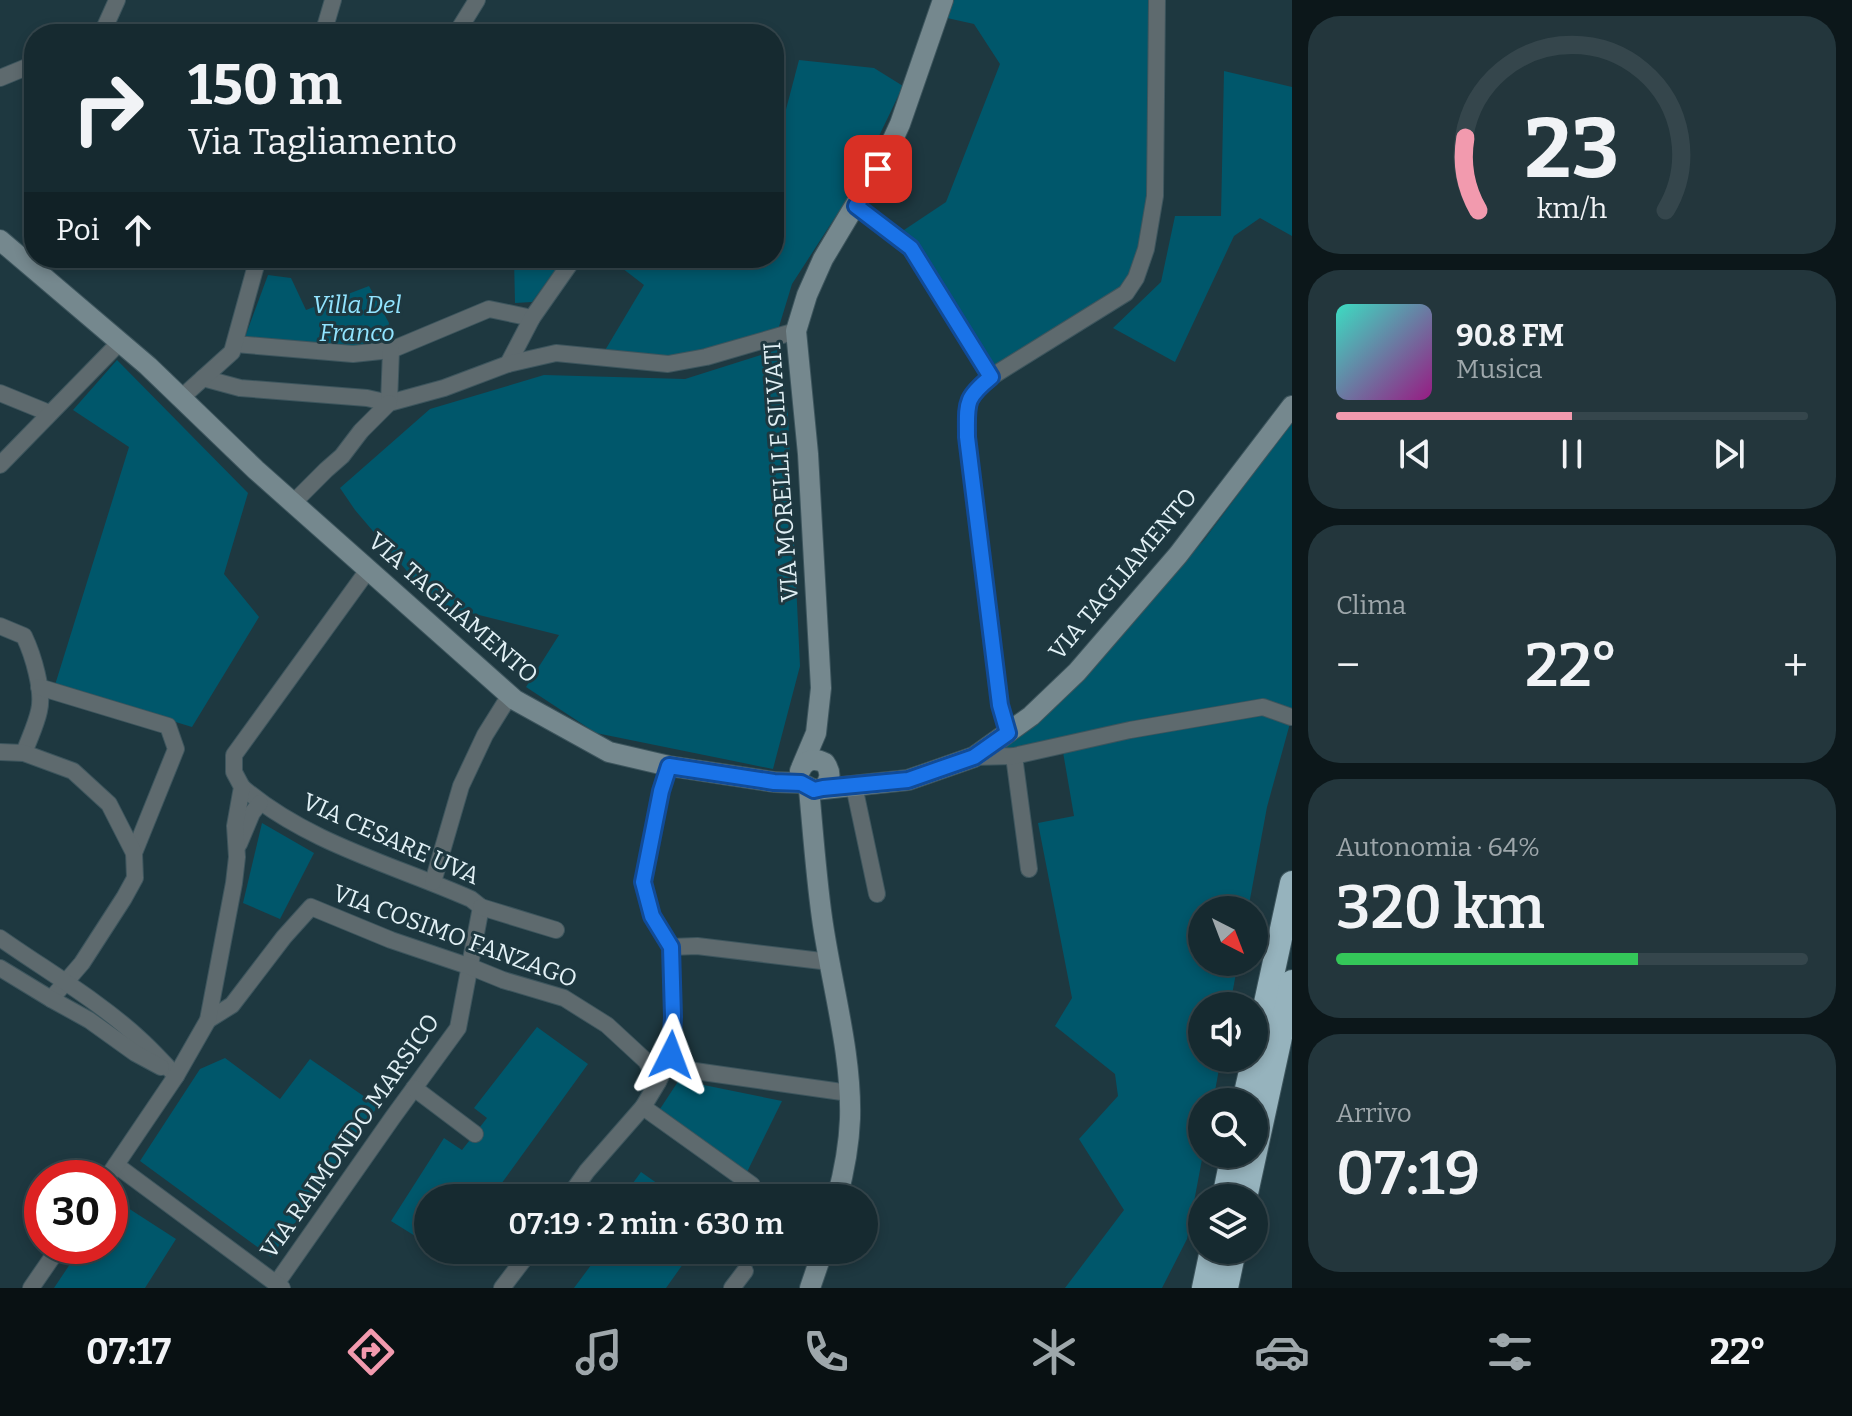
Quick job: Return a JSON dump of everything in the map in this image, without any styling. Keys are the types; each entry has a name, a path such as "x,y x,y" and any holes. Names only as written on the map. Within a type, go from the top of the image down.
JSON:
{"highway":[{"path":"1268,994 1292,883"},
{"path":"1248,1184 1292,982"},
{"path":"1204,1288 1209,1264"},
{"path":"1226,1288 1231,1264"}],"main road":[{"name":"VIA MORELLI E SILVATI","path":"813,776 821,688 808,454 796,331 823,259 888,150 900,124 943,0"},
{"name":"VIA TAGLIAMENTO","path":"0,240 24,258"},
{"name":"VIA TAGLIAMENTO","path":"35,268 148,366 293,503 510,695 603,750 669,766 774,782 813,776 854,786 908,780 974,757 1008,733 1031,716 1077,672 1168,567 1292,406"},
{"path":"813,776 822,918 842,1029 849,1093 850,1119 841,1184"},
{"path":"810,1288 818,1264"}],"street":[{"path":"106,24 117,0"},
{"path":"326,24 333,0"},
{"path":"462,24 477,0"},
{"path":"1008,733 1000,705 967,437 967,408 972,393 991,377 1126,293 1136,278 1146,249 1155,196 1157,0"},
{"path":"0,78 24,68"},
{"path":"856,206 911,248 991,377"},
{"path":"181,398 232,352 255,268"},
{"path":"508,364 532,318 567,268"},
{"path":"235,344 353,354 391,350 489,309 532,318"},
{"path":"203,378 240,388 367,398 389,403 444,388 508,364 556,353 668,364 706,357 796,331"},
{"path":"0,465 120,342"},
{"path":"293,503 342,456 389,403 391,350"},
{"path":"0,393 49,413"},
{"path":"237,857 235,826 242,787 234,772 234,755 368,570"},
{"path":"0,626 24,636 39,687 40,708 24,753"},
{"path":"39,687 168,726 176,749 134,853 135,878 82,963 51,999"},
{"path":"433,882 461,786 485,735 510,695"},
{"name":"VIA TAGLIAMENTO","path":"974,757 1014,756 1130,730 1263,707 1291,717"},
{"path":"0,752 24,753 73,771 109,804 134,853"},
{"path":"1014,756 1029,869"},
{"path":"578,1184 643,1107 671,1055 671,947 652,916 643,882 669,766"},
{"path":"854,786 877,894"},
{"name":"VIA CESARE UVA","path":"242,787 260,803 348,849 433,882 471,899 481,907 556,930"},
{"path":"119,1160 176,1076 208,1020 240,840 260,803"},
{"name":"VIA COSIMO FANZAGO","path":"208,1020 232,1005 311,907 391,940 564,998 607,1025 646,1061 658,1082"},
{"name":"VIA CESARE UVA","path":"471,967 481,907"},
{"path":"0,938 65,982 141,1040 176,1076"},
{"path":"671,947 697,946 830,962"},
{"name":"VIA RAIMONDO MARSICO","path":"279,1286 458,1028 471,967"},
{"path":"0,968 176,1076"},
{"path":"688,1070 849,1093"},
{"path":"414,1088 475,1134"},
{"path":"643,1107 751,1184"},
{"path":"128,1183 279,1286"},
{"path":"31,1288 48,1264"},
{"path":"502,1288 520,1264"},
{"path":"732,1288 745,1271"}],"green space":[{"path":"943,0 1157,0 1155,196 1136,278 991,377 895,236 946,202 1000,64 974,24 938,16"},
{"path":"799,60 874,68 903,86 854,188 792,284 778,330 667,361 604,352 644,285 622,268 784,268 784,117"},
{"path":"1224,71 1292,87 1292,236 1260,218 1234,236 1175,362 1113,328 1161,282 1175,216 1221,216"},
{"path":"514,268 557,268 532,302 515,303"},
{"name":"Villa Del Franco","path":"268,275 291,278 306,310 369,286 389,323 384,346 332,347 245,337"},
{"path":"780,349 788,414 800,666 773,769 596,733 526,687 559,635 435,604 340,488 430,409 544,375 685,379"},
{"path":"117,360 248,493 224,574 259,617 192,727 55,685 129,447 73,410"},
{"path":"1292,422 1292,716 1267,807 1251,896 1188,896 1188,976 1235,976 1233,992 1188,992 1188,1072 1218,1072 1216,1088 1188,1088 1188,1168 1200,1168 1197,1184 1188,1184 1187,1239 1162,1288 1065,1288 1124,1210 1079,1139 1118,1096 1115,1074 1055,1026 1072,998 1038,823 1074,816 1063,752 990,753 1039,720 1204,540"},
{"path":"262,823 314,853 280,919 243,903"},
{"path":"537,1027 588,1064 501,1184 415,1184 444,1138 462,1150 487,1118 474,1108"},
{"path":"225,1058 280,1099 310,1059 378,1106 271,1257 140,1161 200,1069"},
{"path":"679,1080 782,1101 747,1172 658,1112"},
{"path":"641,1172 658,1184 632,1184"},
{"path":"414,1185 414,1235 391,1221"},
{"path":"128,1208 176,1239 145,1288 54,1288 70,1264 128,1264"},
{"path":"592,1264 683,1264 666,1288 574,1288"}],"route":[{"path":"671,1055 671,947 652,916 643,882 669,766 774,782 801,783 809,789 818,790 908,780 974,757 1008,733 1000,705 967,437 967,408 972,393 991,377 911,248 856,206 878,169"}]}
